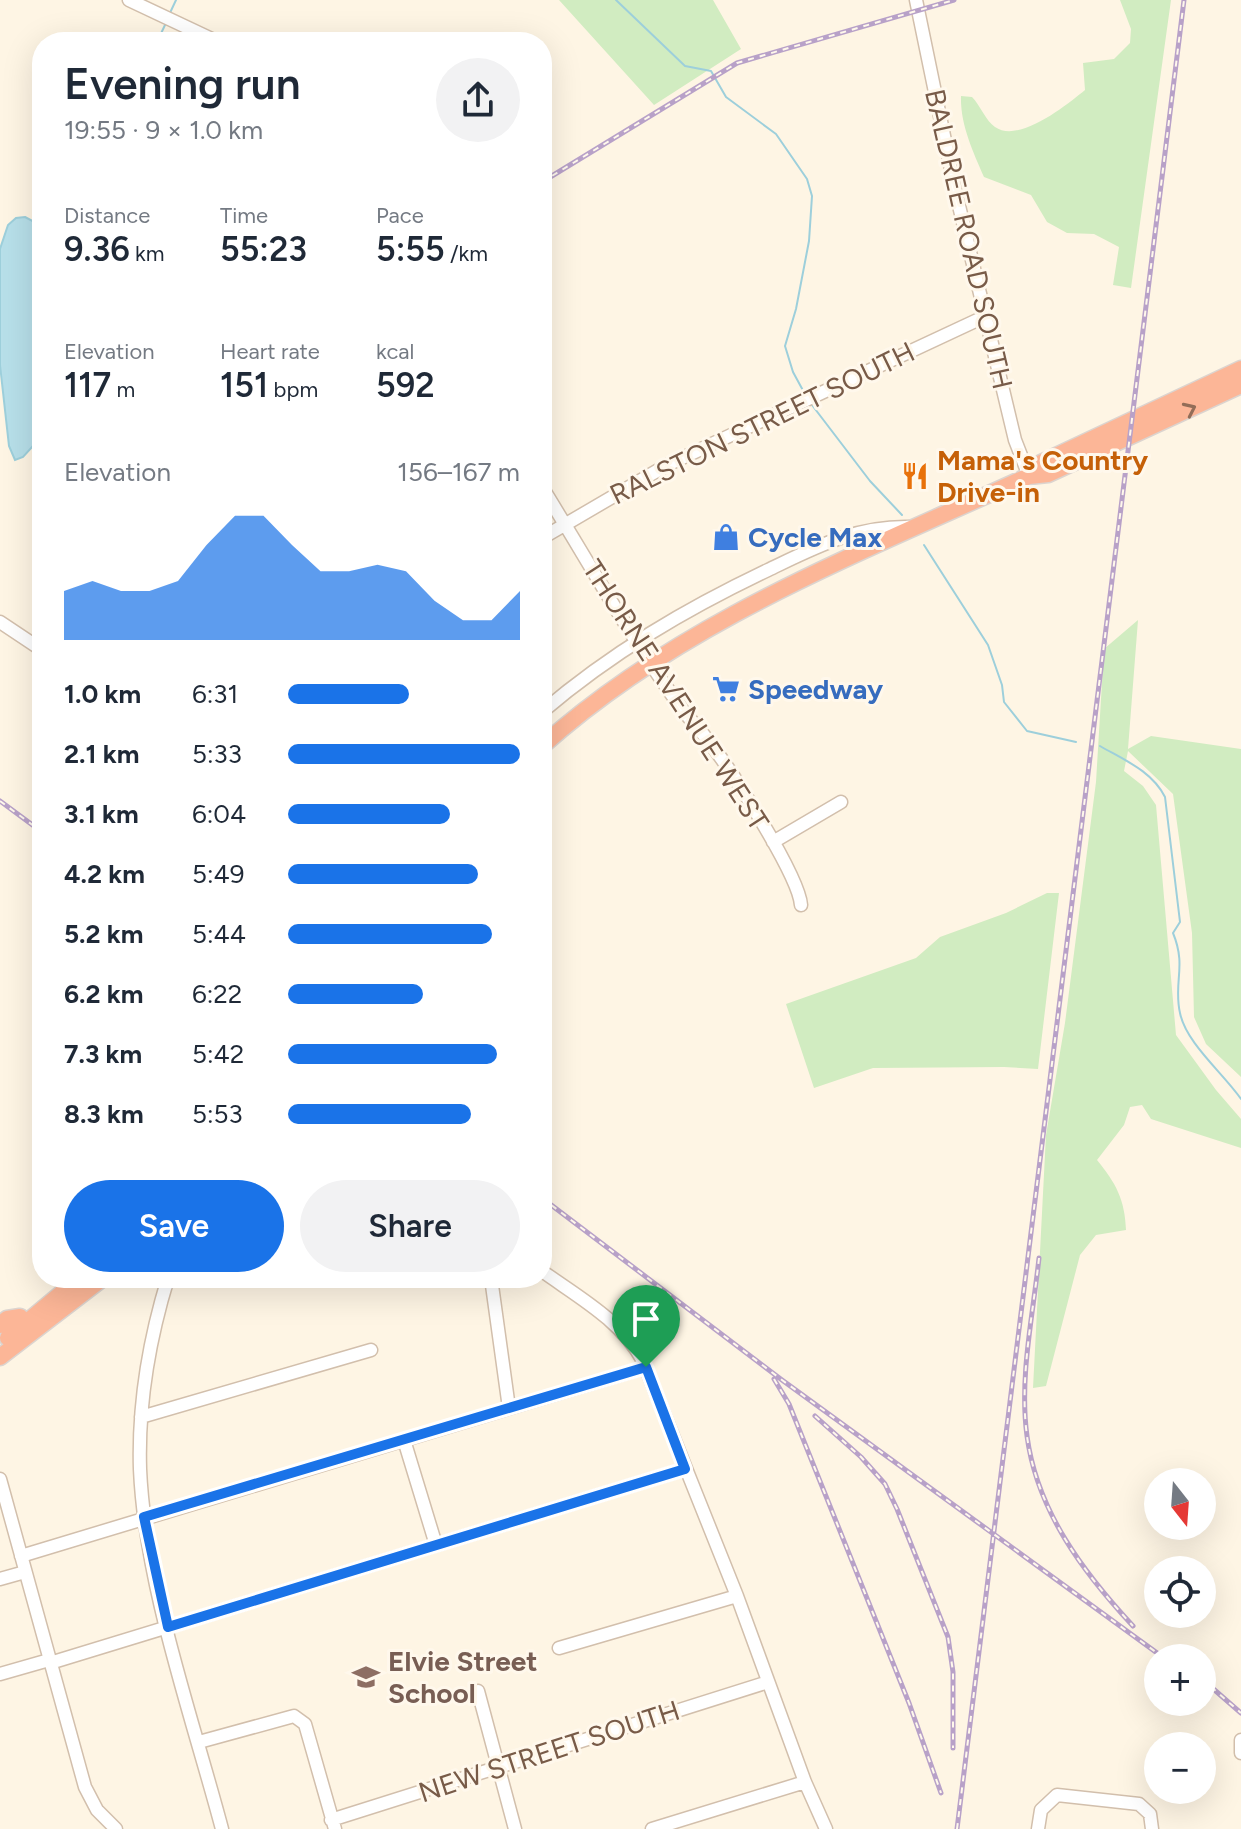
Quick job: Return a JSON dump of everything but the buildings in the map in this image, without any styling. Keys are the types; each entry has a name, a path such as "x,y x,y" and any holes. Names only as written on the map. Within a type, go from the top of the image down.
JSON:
{"highway":[{"path":"1029,476 1041,463 1241,369"},
{"path":"552,738 651,662 723,620 1029,476 1048,474 1241,385"},
{"path":"0,1332 57,1288"},
{"path":"0,1344 68,1288"},
{"path":"0,1357 90,1288"},
{"path":"0,1325 7,1319 20,1317"}],"street":[{"path":"129,0 197,32"},
{"name":"BALDREE ROAD SOUTH","path":"916,0 955,189 1015,440 1029,476"},
{"name":"RALSTON STREET SOUTH","path":"552,532 667,465 986,316"},
{"name":"THORNE AVENUE WEST","path":"552,503 651,662 683,710 711,744 773,842 800,890 801,905"},
{"path":"552,704 637,639 723,591 833,539 864,530 918,528"},
{"path":"0,622 32,643"},
{"path":"773,842 841,802"},
{"path":"552,1278 623,1331 646,1367 737,1596 805,1782 826,1829"},
{"path":"165,1288 147,1354 141,1417 144,1517 168,1627 222,1829"},
{"path":"492,1288 509,1408"},
{"path":"141,1417 371,1350"},
{"path":"21,1556 646,1367"},
{"path":"404,1440 436,1545"},
{"path":"0,1674 168,1627 685,1469"},
{"path":"0,1479 85,1787 97,1810 116,1829"},
{"path":"0,1579 25,1572"},
{"path":"559,1648 737,1596"},
{"name":"NEW STREET SOUTH","path":"333,1825 499,1765 768,1682"},
{"path":"478,1691 515,1829"},
{"path":"199,1742 294,1716 300,1719 305,1724 333,1825"},
{"path":"1241,1740 1241,1753"},
{"path":"652,1829 805,1782"},
{"path":"1038,1829 1041,1810 1057,1795 1139,1804 1150,1814 1152,1829"}],"green space":[{"path":"559,0 713,0 741,49 654,105"},
{"path":"1120,0 1171,0 1131,288 1113,285 1119,247 1094,234 1067,233 1047,222 1031,195 984,177 968,138 961,106 961,96 972,97 992,124 1005,131 1030,126 1055,112 1085,90 1083,63 1114,59 1130,43 1131,29"},
{"path":"1138,620 1128,749 1151,736 1241,749 1241,1077 1206,1044 1194,1017 1192,933 1173,794 1128,751 1124,771 1143,786 1156,805 1176,1035 1241,1119 1241,1148 1151,1119 1142,1105 1130,1107 1124,1125 1097,1160 1118,1192 1126,1230 1096,1235 1080,1255 1046,1386 1033,1388 1046,1135 1065,1023 1096,782 1104,649"},
{"path":"1047,893 1059,893 1038,1069 873,1068 814,1088 786,1004 916,958 940,937 1006,913"}],"water":[{"path":"25,217 32,221 32,447 23,457 15,460 9,446 0,365 0,249 8,225 16,218"}],"waterway":[{"path":"169,15 176,0"},
{"path":"616,0 685,66 711,71 726,97 776,134 807,179 812,196 809,241 796,309 785,346 793,372 806,396"},
{"path":"162,32 165,25"},
{"path":"812,405 870,481 902,515"},
{"path":"924,545 988,645 1002,685 1004,702 1027,731 1076,742"},
{"path":"1100,746 1145,773 1165,797 1180,922 1173,933 1180,965 1180,1013 1197,1047 1241,1099"}],"railway":[{"path":"552,176 737,63 954,0"},
{"path":"957,1829 1184,0"},
{"path":"0,801 32,825"},
{"path":"552,1206 782,1380 1145,1644"},
{"path":"1039,1258 1025,1392 1032,1463 1041,1490 1065,1539 1097,1584 1133,1626"},
{"path":"774,1379 789,1404 909,1703 941,1793"},
{"path":"815,1416 861,1457 885,1484 897,1509 948,1637 953,1672 953,1748"},
{"path":"1216,1691 1241,1713"}],"place":[{"name":"Mama's Country Drive-in","path":"915,476"},
{"name":"Cycle Max","path":"726,537"},
{"name":"Speedway","path":"726,689"},
{"name":"Elvie Street School","path":"366,1677"}],"route":[{"path":"646,1367 685,1469 168,1627 144,1517 646,1367"}]}
